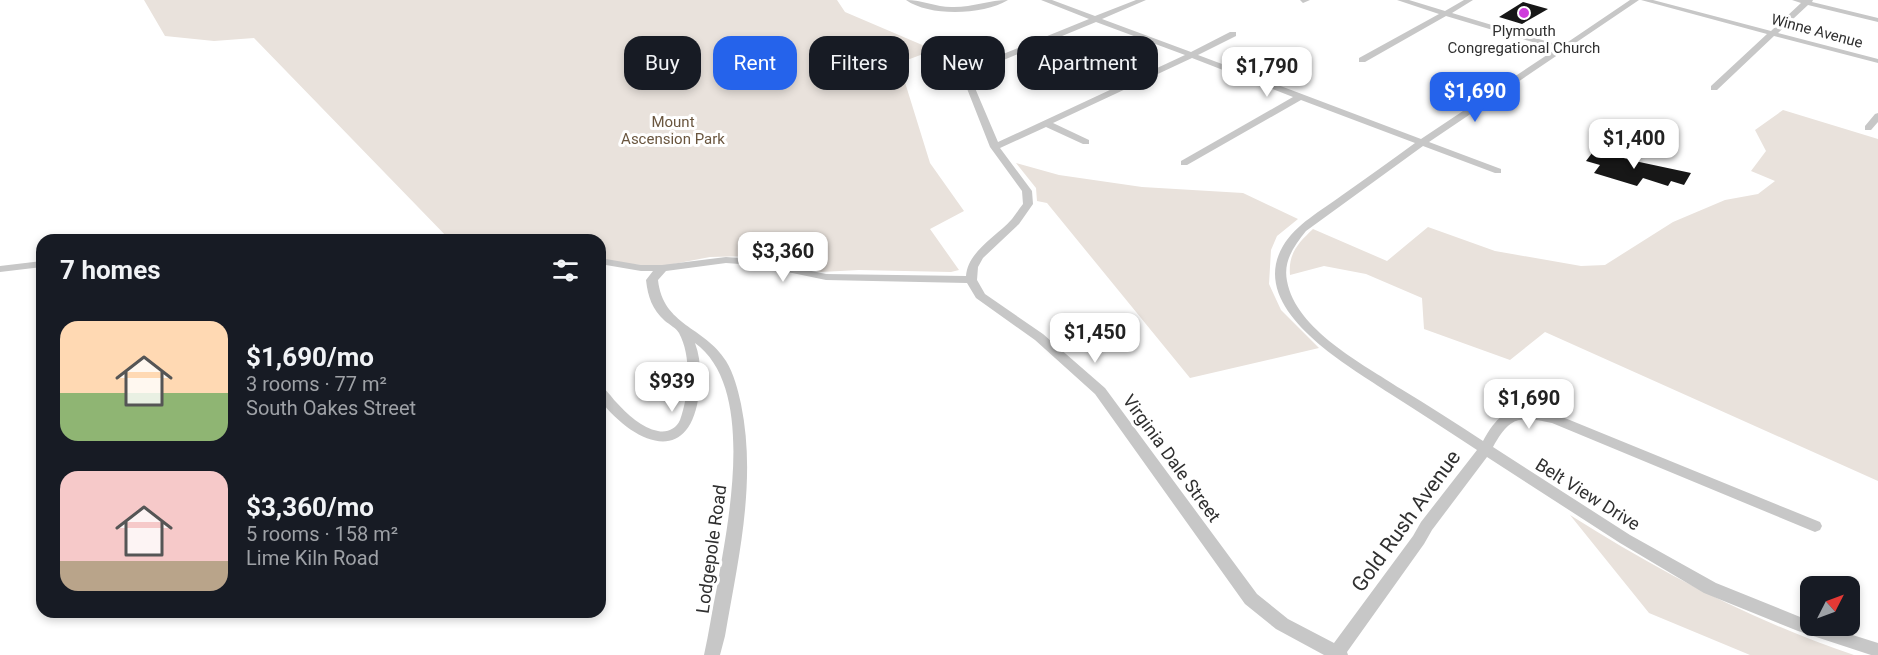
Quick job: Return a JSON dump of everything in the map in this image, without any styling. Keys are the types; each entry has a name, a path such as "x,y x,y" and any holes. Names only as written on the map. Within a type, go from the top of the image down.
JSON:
{"street":[{"path":"910,0 930,7 955,10 977,8 1004,0"},
{"path":"1045,0 1498,171"},
{"path":"606,262 641,268 662,268 726,260 753,262 826,277 971,279 972,267 979,256 1015,222 1028,204 1027,191 995,147 968,81 974,69 1142,0"},
{"path":"1401,0 1561,48"},
{"path":"1362,60 1469,0"},
{"name":"Belt View Drive","path":"1635,0 1423,142 1302,229 1287,244 1278,274 1286,297 1305,326 1332,350 1625,539 1710,588 1804,626 1878,650"},
{"name":"Winne Avenue","path":"1645,0 1878,61"},
{"path":"1796,0 1878,20"},
{"path":"1714,88 1807,1"},
{"path":"995,147 1192,56 1233,34"},
{"path":"1184,163 1300,96"},
{"path":"1868,128 1878,116"},
{"path":"1046,123 1086,142"},
{"path":"0,269 36,265"},
{"name":"Lodgepole Road","path":"662,268 652,280 654,296 669,320 709,349 721,362 734,398 739,445 740,502 711,655"},
{"name":"Virginia Dale Street","path":"971,279 980,296 1039,337 1100,391 1251,599 1282,624 1337,654"},
{"path":"606,398 627,421 649,435 663,437 678,431 687,417 692,383 693,355 684,331"},
{"name":"Gold Rush Avenue","path":"1337,654 1419,540 1425,525 1485,450 1495,431 1508,417 1527,413 1555,419 1815,526"}],"green space":[{"name":"Mount Ascension Park","path":"144,0 837,0 845,12 901,36 809,36 809,90 907,90 930,163 964,211 930,229 959,270 951,272 859,270 821,272 751,256 710,257 663,266 606,263 606,234 444,234 254,38 214,41 165,36"},
{"name":"Mount Ascension Park","path":"909,39 921,44 921,55 909,59"},
{"path":"1783,110 1878,139 1878,481 1545,332 1510,360 1424,329 1422,298 1366,274 1324,266 1290,275 1292,255 1295,249 1313,229 1387,261 1428,227 1495,251 1581,266 1605,265 1673,222 1725,200 1758,194 1775,181 1751,171 1766,151 1755,130"},
{"path":"1016,163 1059,175 1142,187 1243,193 1298,219 1277,236 1271,250 1269,284 1281,310 1319,348 1190,378 1047,203 1037,201 1036,188"},
{"path":"1570,515 1708,594 1800,636 1854,655 1750,655 1649,613"}],"building":[{"name":"Plymouth Congregational Church","path":"1523,2 1548,9 1522,24 1499,17"},
{"path":"1595,149 1630,160 1691,173 1684,185 1671,181 1668,186 1643,178 1637,186 1594,173 1600,165 1586,161"}],"place":[{"name":"Plymouth Congregational Church","path":"1524,13"}]}
